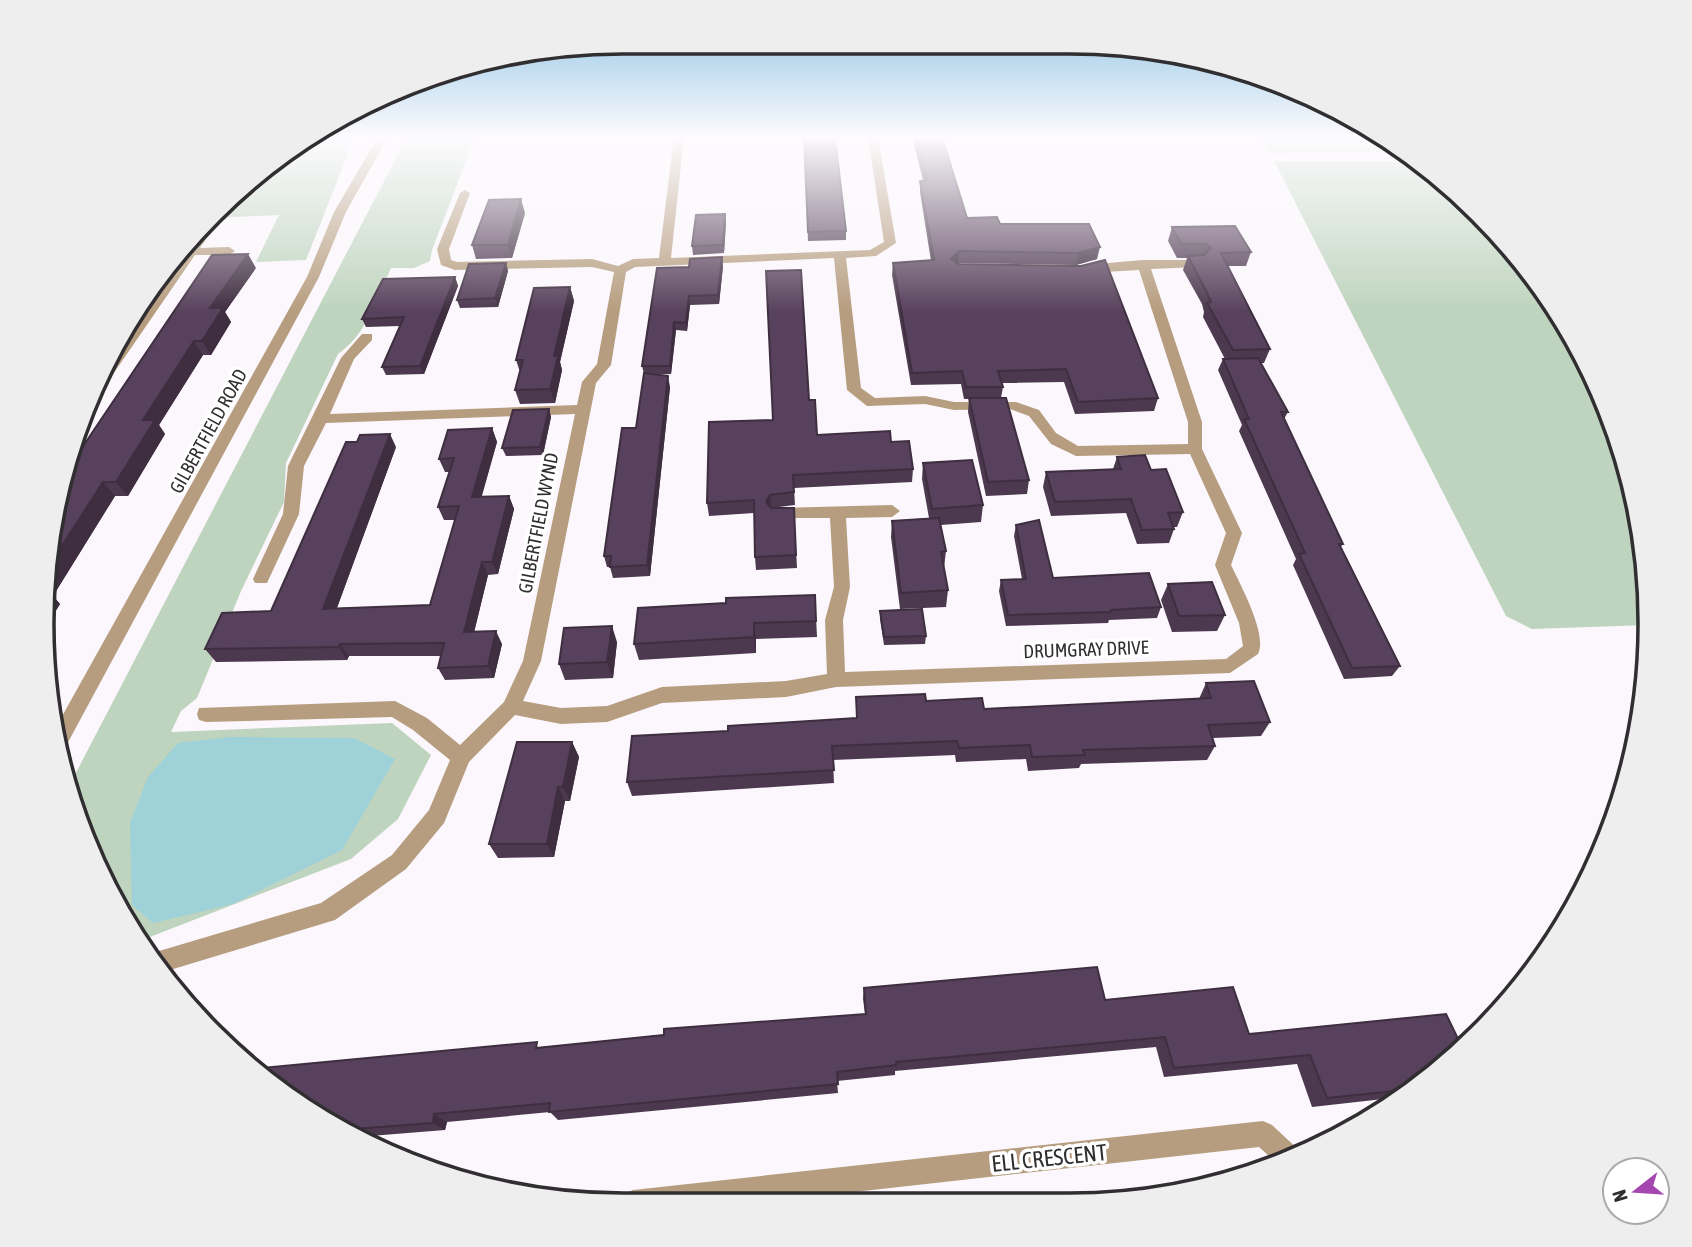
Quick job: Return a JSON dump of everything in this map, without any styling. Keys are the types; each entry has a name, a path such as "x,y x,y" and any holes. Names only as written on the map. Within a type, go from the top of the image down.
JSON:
{"street":[{"name":"GILBERTFIELD ROAD","path":"64,730 307,289 350,195"},
{"path":"464,195 443,249 445,262 455,267 593,263 620,270 633,262 878,251 890,243 882,195"},
{"path":"665,260 672,195"},
{"path":"193,252 229,251"},
{"path":"840,254 854,390 864,399 872,402 925,400 954,406 1011,405 1034,413 1048,435 1061,446 1076,451 1195,449"},
{"path":"131,338 188,257"},
{"path":"1078,272 1091,266 1198,263"},
{"name":"DRUMGRAY DRIVE","path":"511,707 562,716 607,714 662,695 786,689 836,680 1230,666 1252,649 1248,623 1223,565 1234,533 1195,449 1195,422 1178,377 1151,282 1142,264"},
{"name":"GILBERTFIELD WYND","path":"165,960 327,912 399,862 437,816 461,757 511,707 532,661 589,382 604,365 620,270"},
{"path":"261,579 291,514 296,466 321,419 348,358 368,337"},
{"path":"321,419 583,409"},
{"path":"778,514 892,511"},
{"path":"836,680 834,621 842,587 838,514"},
{"path":"206,714 395,709 420,724 461,757"},
{"name":"ELL CRESCENT","path":"816,1193 1263,1134 1282,1151"}],"green space":[{"path":"249,195 332,195 306,260 256,262 279,215 225,218"},
{"path":"377,195 453,195 430,261 414,268 391,268 363,327 338,354 286,463 284,502 241,591 197,698 181,711 171,732 392,723 431,755 398,819 351,859 149,937 113,875 84,806 75,775"},
{"path":"1291,195 1443,195 1471,221 1520,277 1542,307 1579,372 1608,441 1627,512 1637,586 1638,625 1532,629 1506,616"}],"water":[{"path":"230,737 354,738 395,759 342,850 233,904 153,923 132,905 130,823 148,777 178,743"}],"building":[{"path":"806,195 842,195 846,231 808,232"},
{"path":"923,195 960,195 967,218 997,217 1000,224 1089,224 1100,247 1078,253 959,251 951,259 959,264 1081,266 1105,260 1158,398 1078,402 1066,369 998,371 1003,387 966,387 962,371 912,373 893,263 934,260"},
{"path":"521,199 508,245 472,245 489,200"},
{"path":"725,214 723,245 692,246 696,215"},
{"path":"1235,226 1251,252 1221,253 1270,349 1233,350 1207,303 1211,302 1188,256 1204,255 1211,248 1206,244 1181,244 1172,227"},
{"path":"248,254 210,308 223,308 202,341 194,341 143,420 155,420 116,482 103,482 59,551 65,512 82,448 212,255"},
{"path":"722,257 718,295 689,296 686,323 674,322 670,366 642,366 657,268 689,267 690,259"},
{"path":"506,263 495,298 457,300 469,264"},
{"path":"801,270 809,400 815,400 817,435 890,431 891,442 909,441 913,469 793,475 794,492 770,495 766,502 771,508 794,508 796,555 755,557 754,500 707,503 709,422 773,420 766,271"},
{"path":"455,277 420,366 382,367 404,317 362,319 383,279"},
{"path":"570,287 554,356 558,356 550,389 515,390 523,360 516,360 534,288"},
{"path":"1258,358 1288,412 1281,412 1343,544 1339,544 1400,666 1352,668 1299,554 1305,553 1244,419 1249,419 1223,359"},
{"path":"644,373 668,376 647,565 610,567 611,556 604,556 622,428 636,428"},
{"path":"969,398 1006,398 1029,480 988,482"},
{"path":"549,409 540,447 502,448 513,410"},
{"path":"492,428 472,497 509,496 492,562 482,562 464,632 496,631 488,666 438,668 444,643 205,649 222,613 271,611 346,442 357,442 360,435 390,434 323,609 430,605 459,506 438,507 454,458 439,459 448,430"},
{"path":"1145,455 1151,470 1166,469 1183,512 1168,513 1174,529 1142,530 1131,499 1055,502 1046,472 1121,469 1117,457"},
{"path":"972,460 983,505 932,509 923,463"},
{"path":"939,518 946,551 941,552 948,590 901,593 892,521"},
{"path":"1039,520 1053,578 1149,573 1161,607 1111,612 1008,615 1001,580 1026,579 1016,525"},
{"path":"1212,582 1225,615 1179,616 1168,584"},
{"path":"815,595 816,621 754,623 754,637 634,644 638,608 726,603 726,598"},
{"path":"922,609 926,636 884,637 880,611"},
{"path":"612,626 607,662 559,664 564,628"},
{"path":"1254,681 1270,722 1208,725 1215,746 1083,750 1085,755 1032,757 1030,745 959,748 957,741 832,746 834,770 627,782 632,736 728,731 728,726 857,718 856,697 925,694 926,701 982,698 984,709 1211,698 1206,683"},
{"path":"517,742 572,742 563,787 558,787 547,844 489,844"},
{"path":"1097,967 1105,1000 1233,987 1249,1034 1446,1014 1458,1038 1393,1091 1327,1098 1310,1055 1174,1068 1165,1037 896,1062 896,1065 837,1072 838,1084 549,1112 550,1103 434,1114 433,1123 362,1128 307,1097 268,1067 537,1042 536,1048 664,1035 664,1029 866,1014 864,988"}]}
